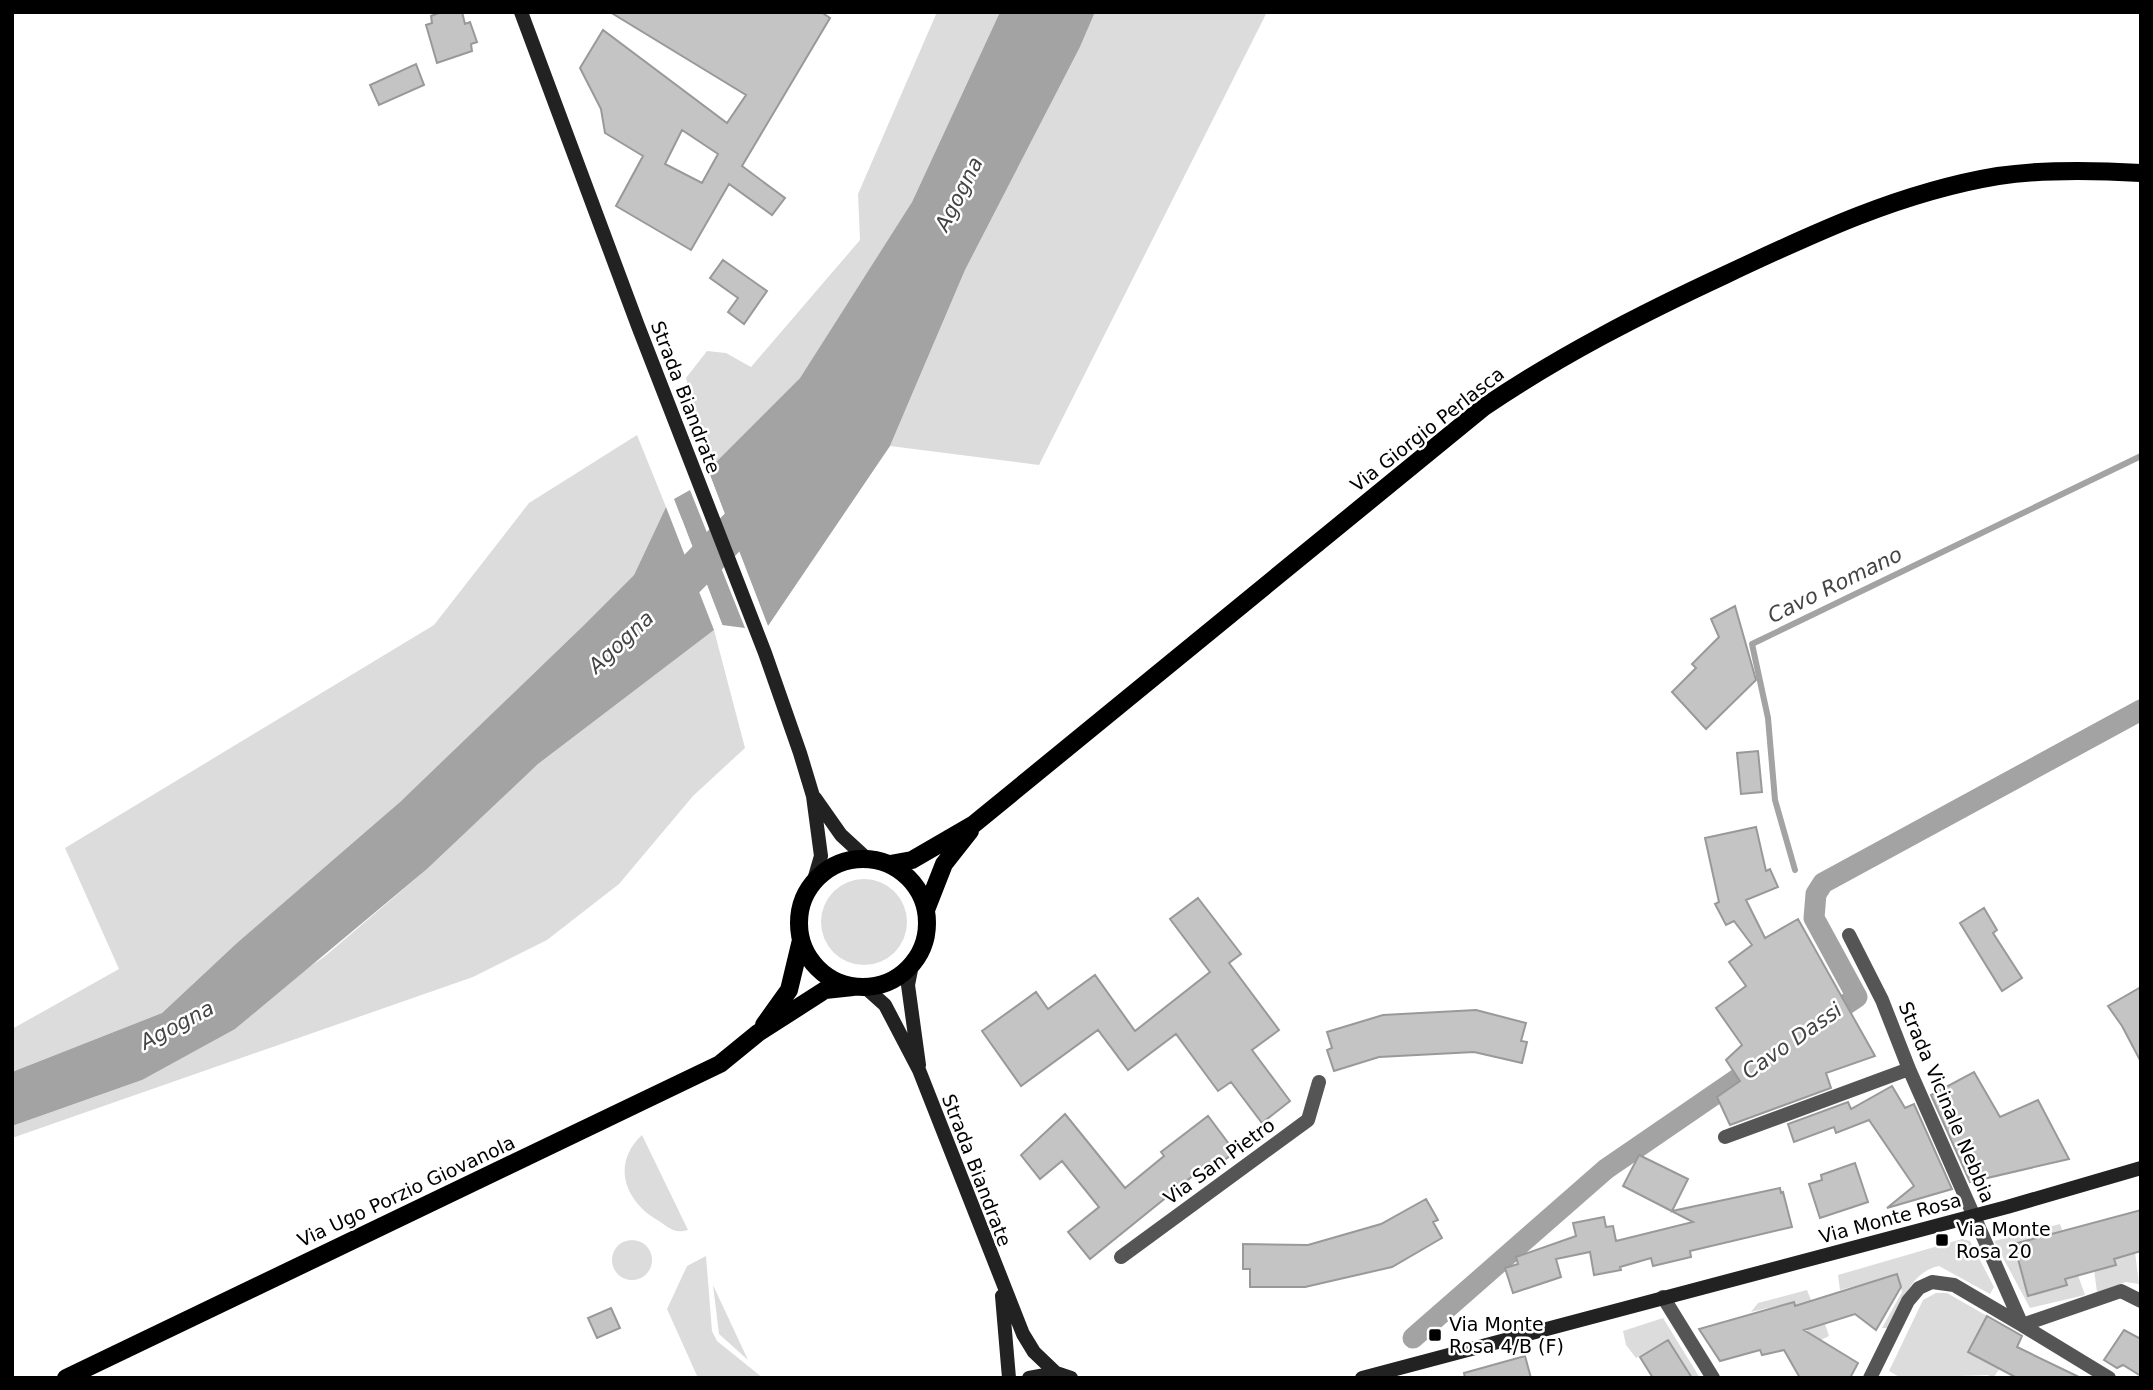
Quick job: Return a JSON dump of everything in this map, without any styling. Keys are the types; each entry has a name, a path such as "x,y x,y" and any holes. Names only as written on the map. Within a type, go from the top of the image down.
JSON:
{"main road":[{"name":"Strada Biandrate","path":"521,12 765,653 813,796 821,856 814,880"},
{"name":"Via Giorgio Perlasca","path":"890,864 912,860 975,824 1484,407 1545,366 1627,321 1776,250 1826,227 1900,200 2000,176 2078,170 2141,173"},
{"name":"Strada Biandrate","path":"813,796 841,835 866,858"},
{"name":"Via Giorgio Perlasca","path":"926,910 944,863 975,824"},
{"path":"866,858 890,864 914,883 926,910 928,929 923,948 912,965 883,985 859,987 835,981 820,971 808,957 801,940 800,908 814,880 838,864 866,858"},
{"name":"Via Ugo Porzio Giovanola","path":"758,1033 789,990 801,940"},
{"name":"Strada Biandrate","path":"912,965 908,985 920,1051 919,1070"},
{"name":"Strada Biandrate","path":"859,987 891,1014 919,1070 1001,1284 1023,1334 1034,1352 1056,1373"},
{"name":"Via Ugo Porzio Giovanola","path":"66,1378 720,1064 758,1033 825,990 859,987"},
{"name":"Via Monte Rosa","path":"1362,1378 1383,1376 1663,1297 2136,1171"},
{"name":"Strada Biandrate","path":"1001,1284 1009,1378"},
{"path":"1029,1378 1056,1373 1071,1378"}],"street":[{"name":"Strada Vicinale Nebbia","path":"1849,935 1882,1000 1909,1069 2022,1325"},
{"path":"1725,1137 1909,1069"},
{"name":"Via San Pietro","path":"1121,1257 1308,1120 1319,1082"},
{"path":"1870,1378 1908,1301 1919,1288 1932,1282 1954,1285 2109,1378"},
{"path":"2022,1325 2121,1291 2141,1301"},
{"path":"1663,1297 1713,1378"}],"shaded area":[{"path":"937,12 1000,12 912,202 800,378 708,470 686,378 707,351 726,353 751,367 860,240 858,194"},
{"path":"1095,12 1267,12 1039,465 890,446 965,270 1080,47"},
{"path":"637,435 666,507 634,575 400,802 238,942 162,1013 12,1072 12,1029 119,969 65,848 434,625 529,503"},
{"path":"714,630 745,748 693,796 619,884 547,940 473,977 12,1138 12,1126 142,1080 324,957 427,869 538,764"},
{"path":"856,879 872,879 895,891 904,905 907,922 904,939 895,953 872,965 856,965 840,958 828,946 821,930 821,914 828,898 840,886"},
{"path":"642,1135 688,1230 674,1230 654,1218 635,1201 629,1190 625,1180 627,1157"},
{"path":"2060,1224 2085,1295 2030,1308 1994,1241"},
{"path":"2088,1225 2133,1236 2139,1284 2126,1282 2097,1292"},
{"path":"1962,1239 1970,1241 1994,1287 1990,1294 1939,1266 1929,1269 1908,1290 1889,1328 1882,1328 1902,1292 1897,1275 1840,1290 1838,1275"},
{"path":"632,1240 646,1246 652,1260 646,1274 632,1280 618,1274 612,1260 618,1246"},
{"path":"706,1256 712,1331 717,1341 763,1378 698,1378 667,1309 687,1266"},
{"path":"713,1285 748,1360 719,1334"},
{"path":"1807,1290 1811,1300 1817,1300 1829,1336 1803,1349 1809,1337 1803,1311 1797,1312 1794,1302 1751,1312 1758,1303"},
{"path":"1936,1293 1947,1293 1987,1316 2003,1364 1993,1378 1988,1375 1901,1378 1889,1371 1923,1300"},
{"path":"1663,1318 1700,1378 1692,1378 1668,1340 1636,1358 1626,1345 1623,1331"}],"water":[{"path":"1000,12 1095,12 1080,47 965,270 890,446 768,626 708,470 800,378 912,202"},
{"path":"690,490 745,628 722,625 674,499"},
{"path":"666,507 714,630 538,764 427,869 235,1029 142,1080 12,1126 12,1072 162,1013 238,942 400,802 634,575"}],"pier":[{"path":"708,470 769,629 764,627 706,473"},
{"path":"672,496 724,629 719,626 670,501"}],"building":[{"path":"441,12 462,12 465,24 470,22 477,42 471,44 472,51 437,63 426,25 432,23 431,16"},
{"path":"610,12 821,12 830,18 742,166 785,198 772,215 729,184 691,250 616,206 643,156 605,133 601,109 580,68 603,30 727,123 746,95","holes":["682,130 718,154 702,183 665,164"]},
{"path":"416,64 424,85 379,105 370,85"},
{"path":"723,260 767,291 744,324 728,312 738,298 710,278"},
{"path":"1735,606 1756,680 1706,729 1672,692 1696,668 1692,664 1719,637 1711,619"},
{"path":"1758,751 1762,792 1741,794 1737,753"},
{"path":"1756,827 1766,871 1770,869 1778,887 1746,900 1765,938 1798,919 1875,1056 1826,1073 1831,1088 1730,1125 1717,1097 1740,1081 1726,1060 1742,1045 1716,1008 1746,986 1729,962 1752,945 1734,921 1726,925 1715,904 1719,902 1705,838"},
{"path":"1198,898 1241,954 1229,963 1279,1030 1252,1050 1290,1101 1262,1123 1231,1082 1218,1091 1176,1034 1128,1070 1098,1030 1021,1086 982,1031 1036,992 1048,1009 1095,975 1135,1031 1210,972 1170,919"},
{"path":"1984,908 1997,930 1993,933 2022,978 2002,991 1960,923"},
{"path":"2141,987 2141,1062 2108,1006"},
{"path":"1476,1010 1526,1023 1521,1041 1527,1042 1522,1063 1474,1052 1379,1057 1334,1071 1327,1050 1332,1048 1327,1032 1383,1015"},
{"path":"1974,1072 2000,1117 2038,1100 2069,1159 1970,1182 1931,1095"},
{"path":"1892,1086 1905,1108 1914,1104 1952,1189 1887,1208 1914,1186 1869,1120 1836,1133 1834,1127 1794,1142 1788,1124 1848,1102 1851,1109"},
{"path":"1065,1114 1125,1188 1164,1156 1161,1152 1208,1116 1235,1152 1198,1180 1194,1175 1090,1259 1068,1232 1099,1207 1062,1161 1040,1179 1021,1155"},
{"path":"1639,1155 1688,1179 1672,1211 1780,1188 1792,1227 1690,1251 1691,1257 1653,1266 1651,1258 1620,1267 1621,1270 1594,1275 1590,1252 1556,1259 1561,1277 1513,1293 1505,1268 1518,1264 1516,1257 1576,1236 1573,1223 1604,1217 1606,1227 1613,1226 1616,1241 1693,1222 1623,1186"},
{"path":"1855,1163 1868,1202 1820,1218 1809,1184 1822,1180 1821,1175"},
{"path":"1426,1199 1438,1220 1433,1222 1442,1238 1392,1267 1305,1287 1250,1287 1250,1269 1243,1269 1243,1244 1308,1245 1381,1224"},
{"path":"2141,1210 2141,1251 2114,1259 2116,1265 2065,1279 2067,1285 2028,1296 2014,1244"},
{"path":"1897,1274 1901,1287 1876,1330 1855,1314 1804,1330 1858,1363 1850,1378 1800,1378 1784,1350 1762,1355 1760,1350 1720,1361 1699,1329 1794,1302 1795,1306"},
{"path":"611,1308 620,1328 597,1338 588,1318"},
{"path":"1987,1316 2022,1336 2017,1347 2081,1378 2017,1378 1968,1352"},
{"path":"2124,1330 2141,1339 2141,1376 2123,1365 2117,1368 2104,1360"},
{"path":"1668,1340 1692,1378 1653,1378 1640,1357"},
{"path":"1525,1356 1531,1378 1465,1378 1464,1373"}],"waterway":[{"name":"Cavo Romano","path":"1795,870 1775,800 1768,718 1752,644 2141,456"},
{"name":"Agogna","path":"657,609 768,496"},
{"name":"Cavo Dassi","path":"1823,1020 1857,997 1814,918 1816,894 1823,883 2141,710"},
{"name":"Cavo Dassi","path":"1413,1338 1606,1169 1762,1062"}],"place":[{"name":"Via Monte Rosa 20","path":"1942,1240"},
{"name":"Via Monte Rosa 4/B (F)","path":"1435,1335"}]}
